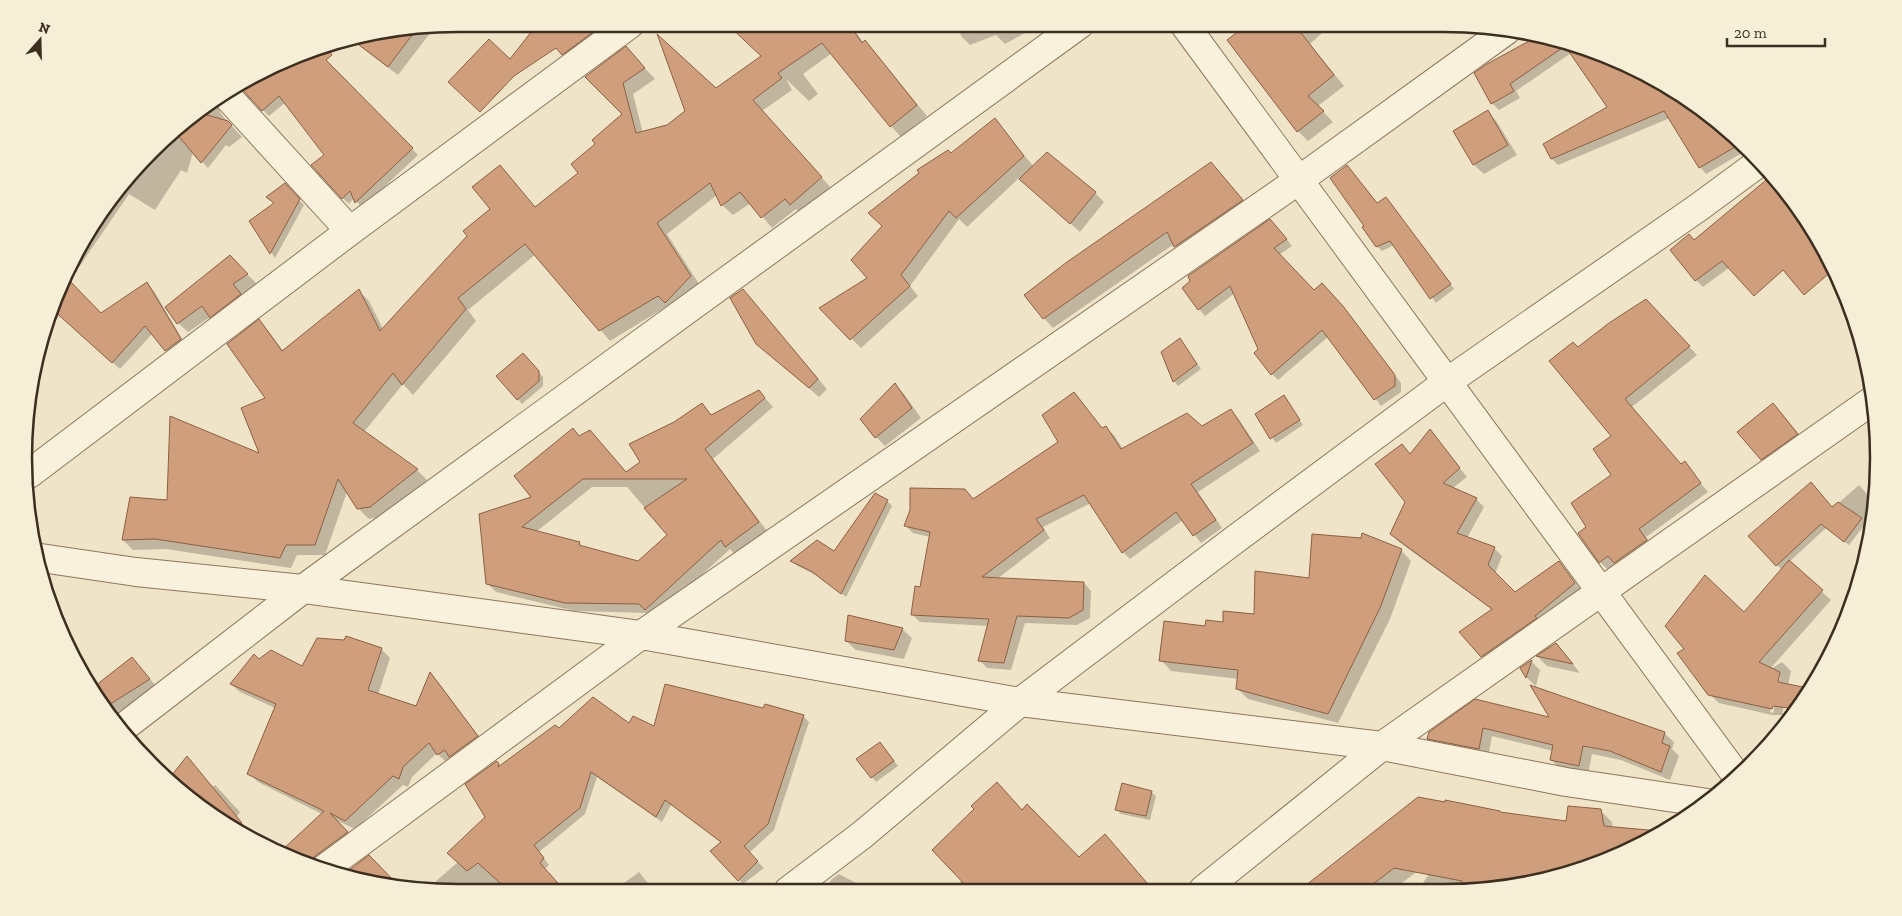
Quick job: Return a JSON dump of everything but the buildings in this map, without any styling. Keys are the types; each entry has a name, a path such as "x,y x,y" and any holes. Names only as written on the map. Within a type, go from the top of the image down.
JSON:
{"street":[{"path":"32,471 350,231 618,33"},
{"path":"127,725 303,590 1068,33"},
{"path":"1191,33 1733,771"},
{"path":"331,864 641,634 1299,180 1499,36"},
{"path":"230,99 350,231"},
{"path":"797,884 862,835 1020,702 1447,382 1699,207 1754,166"},
{"path":"1210,884 1382,746 1866,404"},
{"path":"45,559 136,572 303,590 641,634 1020,702 1382,746 1566,782 1696,801"}]}
